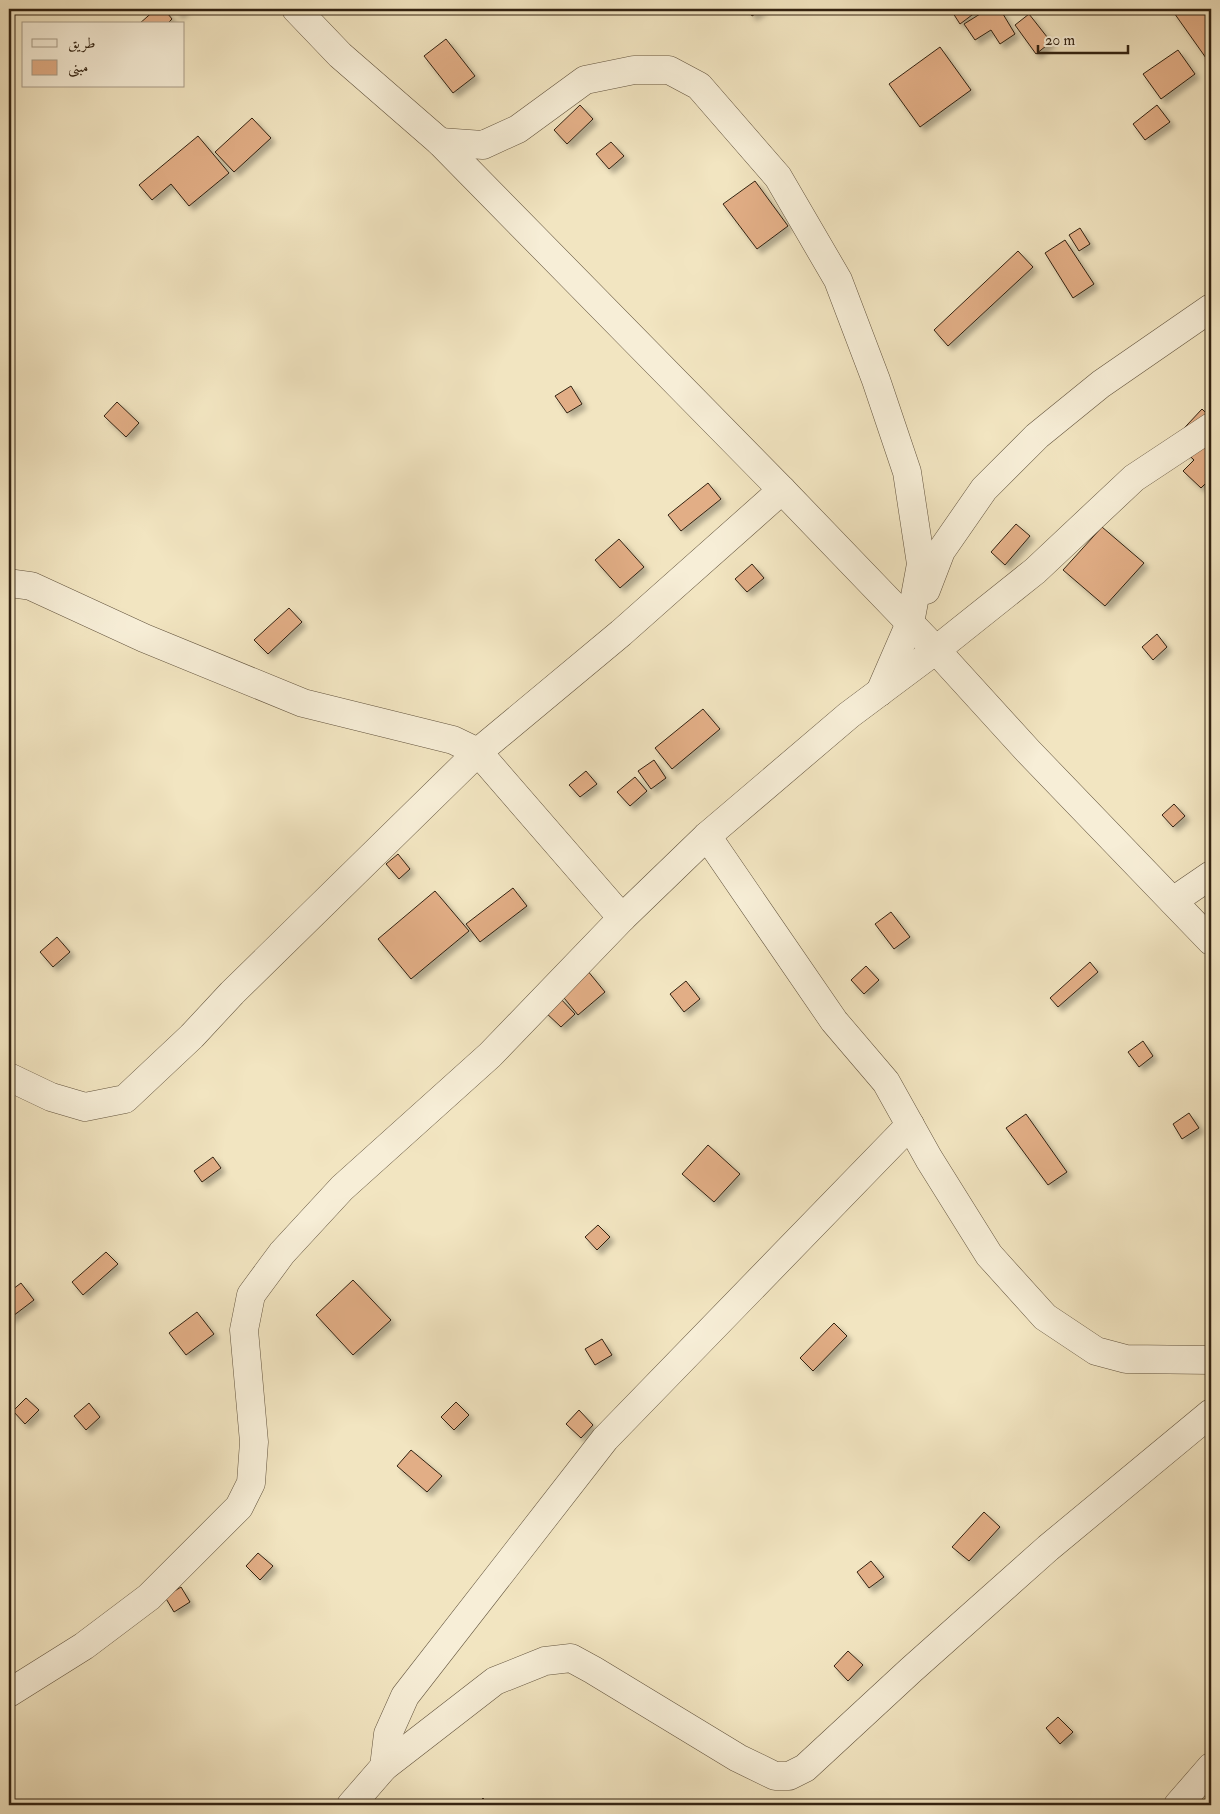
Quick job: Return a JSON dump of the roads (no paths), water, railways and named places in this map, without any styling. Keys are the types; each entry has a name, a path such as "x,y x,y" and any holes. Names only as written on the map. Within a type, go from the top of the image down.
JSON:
{"street":[{"path":"296,9 340,55 440,142 782,490 936,650 1028,751 1211,941"},
{"path":"440,142 483,145 518,129 585,80 634,70 669,70 699,86 778,177 838,280 876,380 907,472 921,564 910,623"},
{"path":"880,692 923,598 941,551 984,489 1038,436 1101,384 1211,308"},
{"path":"9,1693 84,1646 149,1598 239,1507 251,1483 254,1442 244,1330 251,1295 282,1253 342,1188 490,1054 622,918 707,836 841,722 936,650 1035,571 1134,478 1211,427"},
{"path":"9,1077 51,1098 85,1107 125,1099 192,1036 232,993 478,752 621,633 782,490"},
{"path":"9,583 31,586 144,638 303,704 453,740 478,752 622,918"},
{"path":"707,836 834,1021 886,1082 929,1159 989,1254 1045,1317 1096,1351 1126,1359 1211,1360"},
{"path":"1173,901 1211,875"},
{"path":"384,1767 388,1734 405,1696 605,1439 910,1125"},
{"path":"351,1805 384,1767 495,1681 545,1661 571,1658 738,1758 775,1776 789,1776 805,1768 1048,1548 1211,1413"},
{"path":"1178,1805 1211,1767"}]}
